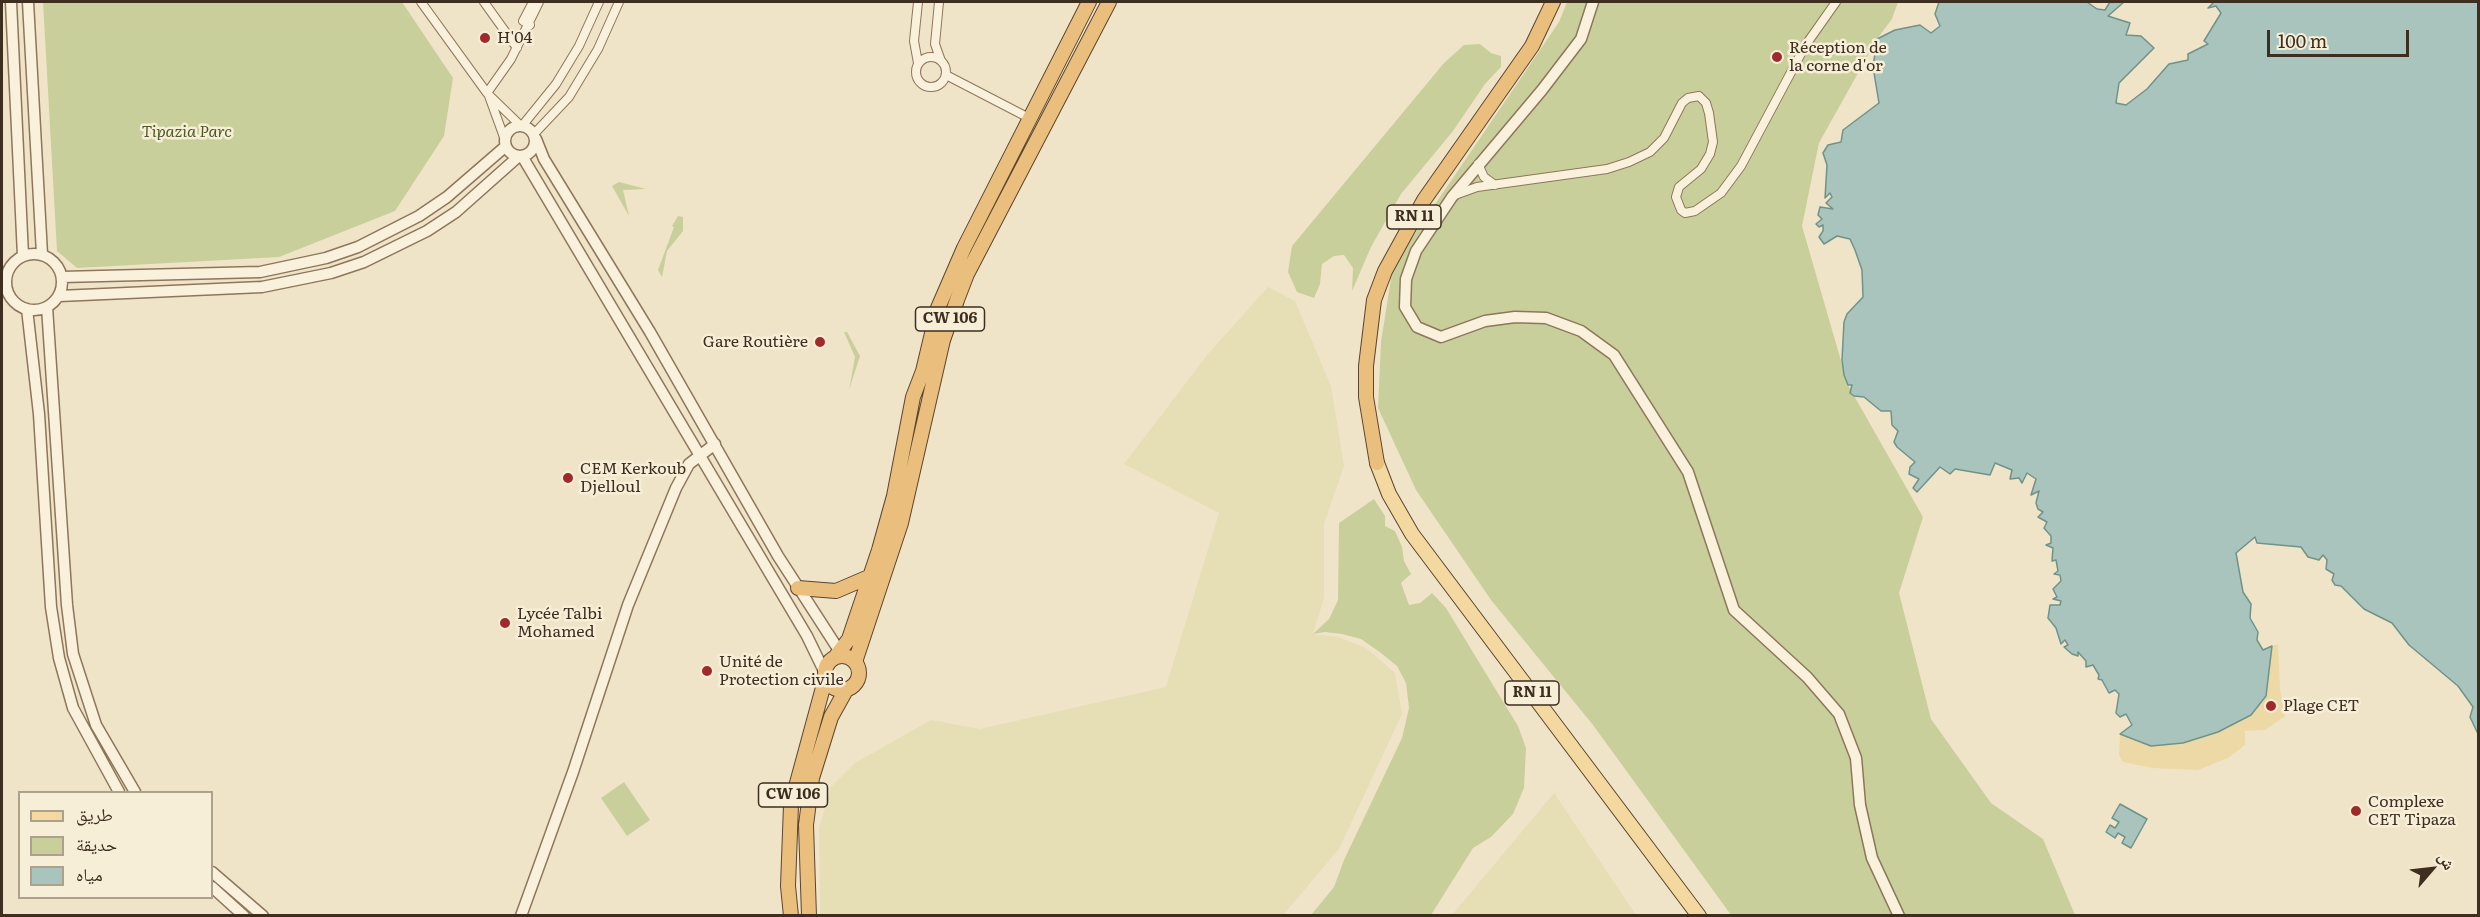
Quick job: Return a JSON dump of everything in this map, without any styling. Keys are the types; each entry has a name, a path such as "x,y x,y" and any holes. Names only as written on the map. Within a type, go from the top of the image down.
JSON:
{"highway":[{"name":"CW 106","path":"840,655 849,639 890,513 913,397 923,371 938,308 964,248 1089,2"},
{"name":"CW 106","path":"855,662 902,523 943,340 957,300 968,273 1109,2"},
{"name":"RN 11","path":"1377,463 1366,429 1361,359 1370,299 1381,268 1424,190 1514,59 1544,2"},
{"name":"RN 11","path":"1377,463 1366,397 1366,366 1374,300 1385,271 1424,200 1532,46 1553,2"},
{"path":"798,588 811,591 836,591 871,576"},
{"path":"840,655 855,662 859,677 855,684 846,690 834,689 825,675 827,664 840,655"},
{"name":"CW 106","path":"791,915 788,886 791,805 825,675"},
{"name":"CW 106","path":"809,915 806,825 812,778 831,717 846,690"}],"main road":[{"name":"RN 11","path":"1377,463 1389,494 1412,534 1699,915"}],"street":[{"path":"11,2 23,256"},
{"path":"27,2 42,254"},
{"path":"421,2 488,93 535,137 544,159 840,655"},
{"path":"484,2 517,48"},
{"path":"530,25 524,21 533,2"},
{"path":"488,93 530,25 539,2"},
{"path":"62,277 260,272 326,258 358,247 419,216 447,197 506,143 509,131 521,126 556,84 579,46 599,2"},
{"path":"59,296 262,288 331,273 375,257 427,231 456,212 520,156 534,149 535,137 569,97 598,49 619,2"},
{"path":"918,2 914,41 918,63 917,77 927,87 941,83 946,75"},
{"path":"939,2 935,44 946,75 1031,119"},
{"path":"1593,2 1581,39 1548,83 1452,197 1416,251 1406,279 1405,308 1417,327 1441,337 1485,321 1515,316 1546,318 1581,331 1614,355 1688,472 1734,610 1807,677 1839,714 1856,758 1860,805 1872,858 1899,915"},
{"path":"1452,197 1468,189 1607,169 1629,162 1650,152 1664,138 1688,98 1699,96 1706,103 1713,142 1710,154 1701,169 1679,187 1676,197 1678,206 1685,213 1700,209 1721,193 1741,166 1804,46 1836,2"},
{"path":"918,63 932,57 941,61"},
{"path":"488,93 511,153 520,156 807,636 825,675"},
{"path":"1479,165 1484,177 1496,185"},
{"path":"42,254 56,264 62,277 59,296 47,307 27,309 12,300 6,284 10,267 23,256 42,254"},
{"path":"47,307 66,593 73,654 96,725 134,791"},
{"path":"27,309 39,414 51,607 59,658 81,724 118,791"},
{"path":"521,915 573,772 628,605 676,488 689,464 699,454 715,444"},
{"path":"213,873 263,915"},
{"path":"213,888 244,915"}],"shaded area":[{"path":"1268,287 1295,301 1331,386 1344,466 1324,524 1324,598 1313,634 1338,637 1366,648 1395,673 1402,714 1339,849 1283,915 820,916 819,828 831,787 855,763 931,720 980,729 1166,687 1219,513 1124,464 1208,354"},
{"path":"1554,793 1636,915 1452,915"}],"green space":[{"name":"Tipazia Parc","path":"43,2 402,2 453,78 444,136 395,211 279,257 77,268 57,251"},
{"path":"1567,2 1898,2 1892,19 1877,39 1819,143 1802,226 1848,385 1923,517 1899,593 1931,719 1991,803 2043,839 2075,915 1731,915 1593,725 1491,600 1416,490 1378,408 1381,342 1393,266 1559,22"},
{"path":"1480,44 1491,53 1501,56 1501,67 1485,84 1453,131 1401,194 1371,247 1352,291 1353,268 1344,255 1334,256 1322,264 1320,284 1314,298 1297,292 1288,272 1292,246 1444,63 1464,45"},
{"path":"619,182 646,189 623,190 629,216 612,186"},
{"path":"678,216 683,217 683,231 667,251 662,277 658,270 674,227 672,226"},
{"path":"844,332 847,332 860,356 849,390 855,357"},
{"path":"1374,499 1385,516 1385,526 1395,531 1402,547 1404,561 1411,574 1401,583 1409,605 1420,603 1432,593 1446,608 1518,726 1526,748 1524,788 1513,814 1491,837 1473,848 1431,915 1311,915 1334,887 1344,860 1402,738 1409,708 1406,683 1397,666 1381,653 1361,639 1325,632 1313,634 1329,619 1338,600 1339,523"},
{"path":"624,782 650,820 627,836 601,798"}],"sand":[{"name":"Plage CET","path":"2278,644 2280,689 2285,716 2265,730 2245,731 2245,745 2228,758 2198,770 2153,768 2123,762 2119,755 2120,734 2151,746 2183,743 2218,732 2266,696 2272,646"}],"water":[{"path":"1939,2 2087,2 2097,9 2105,10 2110,2 2124,2 2108,16 2130,23 2126,35 2141,36 2154,48 2119,83 2116,103 2126,105 2147,89 2169,64 2188,60 2188,54 2208,44 2204,41 2221,13 2216,6 2208,8 2214,2 2478,2 2478,734 2470,717 2473,707 2458,686 2409,645 2392,623 2364,609 2341,586 2335,585 2332,580 2334,574 2326,569 2327,560 2323,555 2319,560 2308,557 2301,547 2257,543 2255,537 2236,553 2243,592 2251,604 2250,618 2258,632 2257,640 2263,650 2272,646 2266,696 2251,715 2218,732 2183,743 2151,746 2120,734 2132,725 2126,714 2120,717 2116,713 2119,694 2115,690 2109,693 2102,680 2098,679 2099,675 2093,665 2086,667 2086,661 2078,652 2078,656 2064,647 2068,645 2065,640 2061,644 2056,628 2048,618 2050,605 2060,605 2061,601 2053,599 2057,597 2053,589 2061,581 2060,575 2054,574 2058,571 2056,560 2052,561 2053,548 2046,545 2051,543 2051,536 2044,528 2047,522 2038,517 2043,512 2038,509 2036,503 2039,491 2031,495 2036,479 2027,473 2022,483 2019,478 2010,479 2012,470 1995,463 1990,475 1955,469 1950,474 1940,467 1917,492 1913,488 1919,479 1909,474 1910,467 1915,462 1894,442 1898,431 1892,425 1891,411 1881,411 1864,397 1850,393 1852,385 1848,385 1844,375 1842,360 1844,322 1847,314 1863,297 1862,270 1855,250 1850,239 1837,236 1824,244 1819,237 1823,231 1823,225 1819,227 1816,224 1822,219 1818,215 1820,207 1833,209 1826,203 1832,197 1830,193 1825,198 1827,165 1823,153 1828,145 1841,142 1843,130 1879,103 1873,67 1877,39 1895,30 1920,25 1931,33 1940,26 1935,14"},
{"path":"2120,804 2147,819 2131,848 2122,843 2125,837 2118,833 2115,838 2106,832 2110,825 2115,828 2119,822 2112,818"}],"place":[{"name":"H'04","path":"485,38"},
{"name":"Réception de la corne d'or","path":"1777,57"},
{"name":"Gare Routière","path":"820,342"},
{"name":"CEM Kerkoub Djelloul","path":"568,478"},
{"name":"Lycée Talbi Mohamed","path":"505,623"},
{"name":"Unité de Protection civile","path":"707,671"},
{"name":"Plage CET","path":"2271,706"},
{"name":"Complexe CET Tipaza","path":"2356,811"}]}
